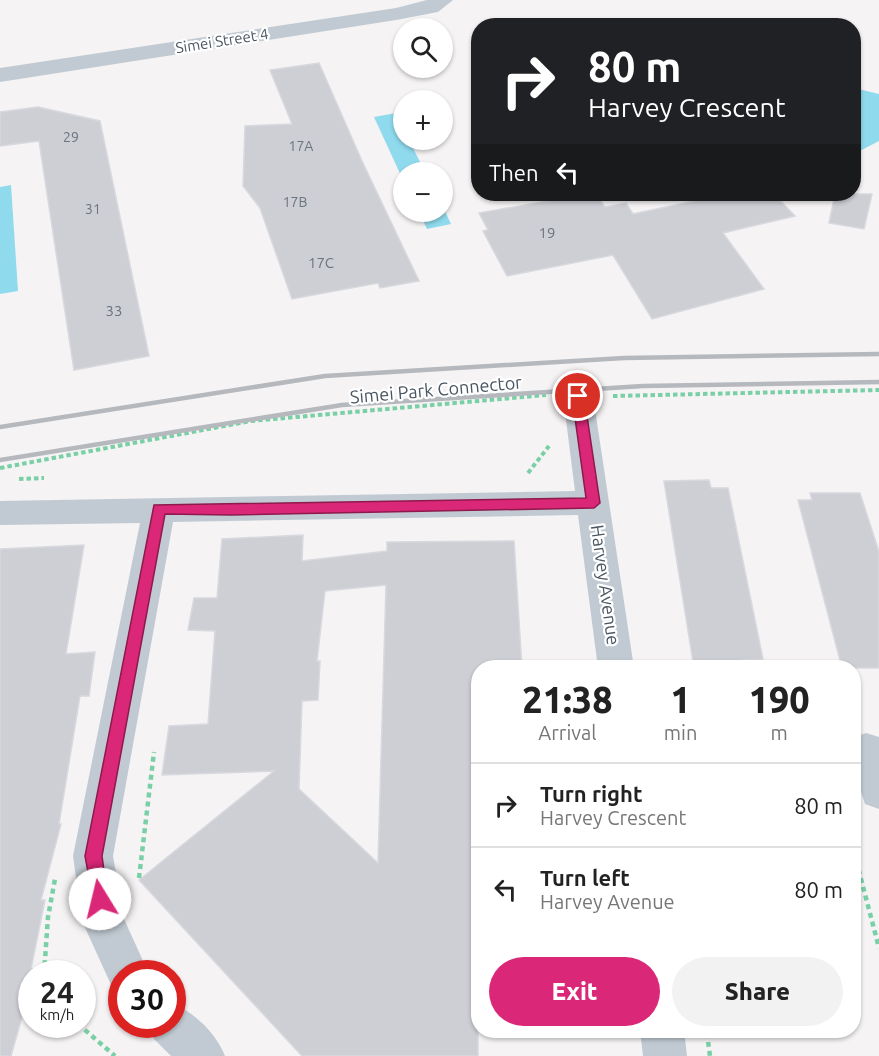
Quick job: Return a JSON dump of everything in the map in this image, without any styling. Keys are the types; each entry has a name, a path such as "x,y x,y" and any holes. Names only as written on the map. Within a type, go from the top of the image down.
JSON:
{"street":[{"name":"Simei Street 4","path":"0,75 396,14 430,7 442,0"},
{"name":"Harvey Avenue","path":"578,396 615,660"},
{"path":"0,513 594,503"},
{"path":"121,960 103,921 93,856 159,509"},
{"path":"866,749 879,792"},
{"path":"184,1038 203,1056"},
{"path":"663,1038 665,1056"}],"path":[{"name":"Simei Park Connector","path":"0,468 250,421 530,395 879,390"},
{"path":"524,477 550,446"},
{"path":"137,889 155,743"},
{"path":"861,879 879,948"},
{"path":"94,1038 115,1056"},
{"path":"707,1038 710,1056"}],"water":[{"path":"861,90 879,94 879,141 861,150"},
{"path":"393,114 393,150 414,150 420,162 395,162 374,117"},
{"path":"11,185 18,291 0,294 0,187"},
{"path":"424,222 450,222 451,224 427,229"}],"building":[{"path":"319,63 419,281 380,288 378,283 292,299 260,208 243,186 245,126 292,124 270,70"},
{"path":"38,107 100,121 149,356 74,370 39,141 0,146 0,112"},
{"path":"861,194 872,194 864,229 829,223 834,201 861,201"},
{"path":"547,201 601,201 605,207 626,203 633,214 694,201 781,201 795,216 723,233 764,289 652,319 613,255 507,276 483,231 488,230 479,213"},
{"path":"709,480 711,488 728,488 763,659 693,660 664,481"},
{"path":"810,493 860,493 879,552 879,668 861,668 861,660 840,660 798,500 812,500"},
{"path":"303,535 302,561 387,551 387,542 514,541 521,660 471,660 471,1038 478,1038 478,1056 302,1056 139,880 274,771 162,775 169,726 208,724 215,631 188,630 194,598 217,598 222,539","holes":["386,585 378,863 299,789 302,701 318,700 320,661 317,661 325,591"]},
{"path":"84,545 66,654 95,652 89,696 80,696 59,824 61,824 41,900 45,900 33,960 18,960 18,1031 11,1056 0,1056 0,549"}],"railway":[{"path":"0,427 325,376 624,358 879,354"},
{"path":"0,460 342,405 643,386 879,382"}],"route":[{"path":"100,899 93,856 159,509 231,510 594,503 578,396"}]}
